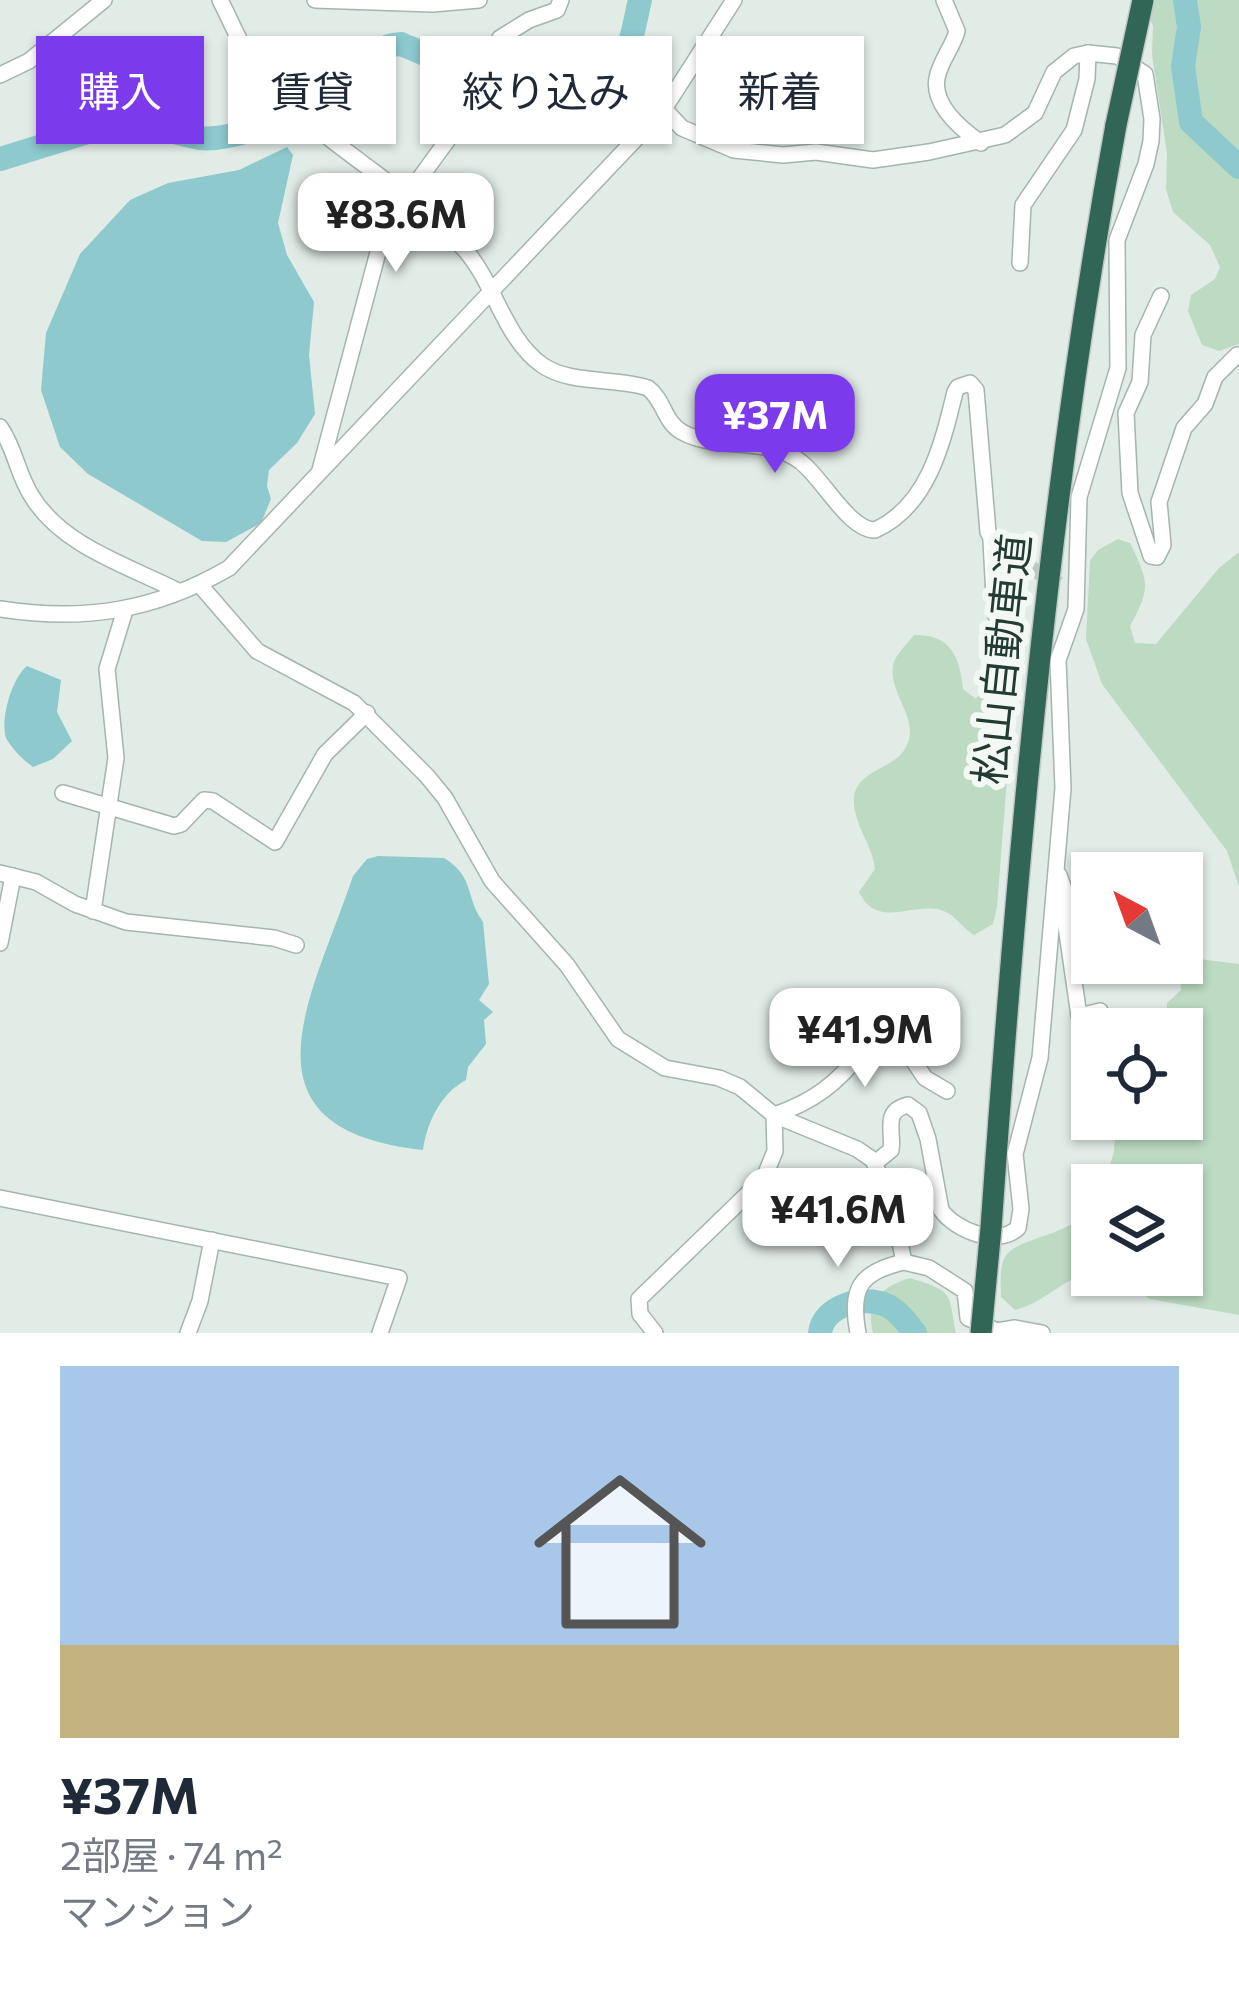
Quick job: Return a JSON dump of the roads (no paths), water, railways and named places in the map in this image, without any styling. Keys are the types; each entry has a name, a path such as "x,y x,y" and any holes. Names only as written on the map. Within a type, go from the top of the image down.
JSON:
{"highway":[{"name":"松山自動車道","path":"981,1333 1026,763 1043,609 1087,285 1143,0"}],"street":[{"path":"220,0 254,65 299,110 456,241 494,291 515,332 541,364 560,374 648,388 670,422 688,435 787,453 813,473 849,517 867,530 886,525 917,497 945,433 955,392 970,383 976,390 995,614"},
{"path":"315,0 432,4 479,0"},
{"path":"320,473 378,240 404,196 457,127 500,38 557,10 561,0"},
{"path":"672,97 734,0"},
{"path":"944,0 957,31 937,78 937,91 954,120 981,143"},
{"path":"0,75 29,61 99,2"},
{"path":"1020,263 1023,205 1073,130 1087,79 1088,53"},
{"path":"672,117 682,128 734,150 816,152 873,160 981,143 1022,126 1044,99 1054,72 1074,56 1117,56 1144,74 1152,119 1147,164 1117,240 1118,368 1076,511 1081,558 1076,609 1057,673 1063,788 1040,1058 1016,1154 1018,1228 1003,1237 964,1230 948,1219 941,1210 922,1120 908,1105 894,1111 891,1150 874,1163"},
{"path":"0,609 63,617 125,610 200,585 230,568 631,144"},
{"path":"1161,296 1143,335 1140,382 1126,413 1130,493 1147,548 1157,557 1163,544 1159,502 1184,428 1205,404 1215,377 1237,355"},
{"path":"1118,368 1132,398"},
{"path":"0,427 12,443 32,497 49,517 101,555 178,591"},
{"path":"991,541 1008,555"},
{"path":"1059,584 1078,590"},
{"path":"200,585 257,651 367,713 445,798 491,880 567,965 618,1039 665,1068 740,1087 774,1115 857,1148 874,1163 892,1204 904,1262"},
{"path":"93,911 116,758 106,669 125,610"},
{"path":"63,793 174,826 204,800 214,801 275,842 325,754 367,713"},
{"path":"1056,867 1067,898 1065,919 1078,1008"},
{"path":"0,943 6,875 37,882 126,922 274,938 296,945"},
{"path":"774,1115 818,1097 847,1072 863,1050 909,1054 925,1078 947,1090"},
{"path":"655,1333 640,1314 639,1299 764,1178 775,1150 774,1115"},
{"path":"0,1198 399,1278 380,1333"},
{"path":"188,1333 200,1301 212,1240"},
{"path":"858,1333 857,1288 884,1267 904,1262 929,1268 965,1291 968,1318 997,1330 1042,1333"}],"water":[{"path":"287,147 293,155 278,223 287,255 314,302 309,355 315,414 297,443 269,470 271,499 261,523 226,542 202,541 88,474 60,447 41,390 46,333 80,254 130,200 168,183 239,170"},
{"path":"27,666 61,680 57,712 72,741 53,759 33,767 11,746 5,730 12,689"},
{"path":"444,858 461,872 483,922 489,984 479,1000 493,1012 484,1020 486,1044 468,1067 466,1080 436,1110 423,1150 363,1137 325,1115 305,1086 301,1050 320,966 353,876 367,859"}],"waterway":[{"path":"0,159 117,123 199,138 250,130 339,94 380,50 401,44 511,84 570,87 596,78 624,55 640,0"},
{"path":"1185,0 1189,27 1183,66 1191,122 1239,167"},
{"path":"820,1333 836,1310 866,1301 890,1307 915,1333"}],"tunnel":[{"path":"1008,555 1059,584"}]}
